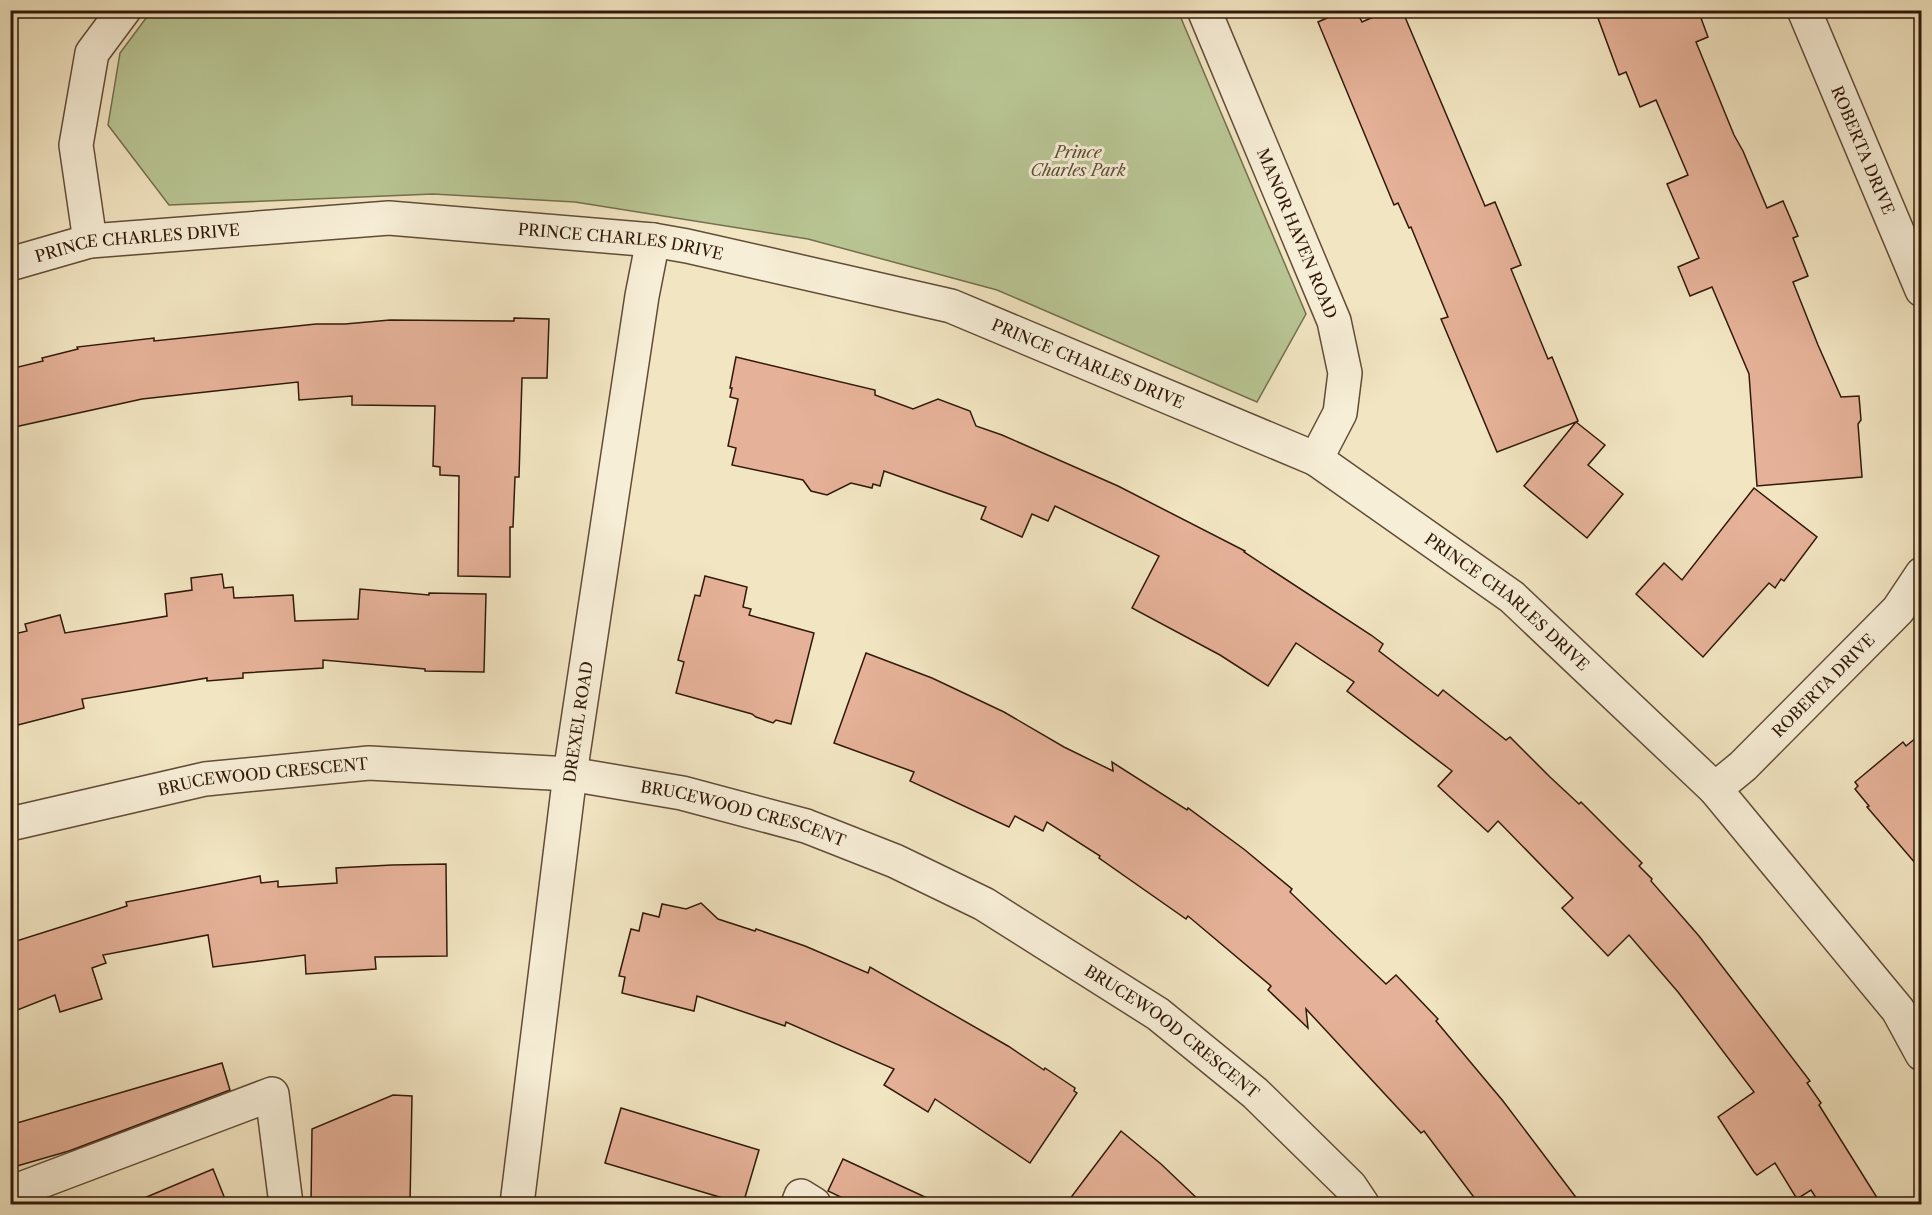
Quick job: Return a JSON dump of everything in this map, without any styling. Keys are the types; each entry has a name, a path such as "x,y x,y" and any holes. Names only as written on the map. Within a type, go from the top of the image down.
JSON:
{"street":[{"path":"90,241 76,145 92,53 124,10"},
{"name":"MANOR HAVEN ROAD","path":"1204,10 1334,321 1345,373 1340,413 1316,459"},
{"name":"ROBERTA DRIVE","path":"1804,10 1922,290"},
{"name":"PRINCE CHARLES DRIVE","path":"10,264 90,241 389,218 652,240 951,306 1316,459 1512,597 1715,789 1898,1010 1922,1054"},
{"name":"DREXEL ROAD","path":"517,1204 570,774 652,240"},
{"name":"ROBERTA DRIVE","path":"1715,789 1743,766 1898,610 1922,574"},
{"name":"BRUCEWOOD CRESCENT","path":"10,825 205,779 369,763 570,774 682,793 806,826 895,861 984,903 1158,1014 1255,1093 1350,1186 1362,1204"},
{"path":"10,1193 272,1094 286,1204"},
{"path":"798,1204 801,1196 814,1204"}],"green space":[{"name":"Prince Charles Park","path":"152,10 1178,11 1306,314 1257,402 997,290 808,239 575,202 433,194 169,205 108,125 120,53"}],"building":[{"path":"1345,10 1356,10 1362,22 1389,10 1402,10 1485,206 1495,202 1521,265 1511,269 1548,359 1552,357 1578,421 1497,452 1441,319 1448,317 1411,227 1409,228 1398,203 1394,205 1318,22"},
{"path":"1595,10 1698,10 1708,37 1696,42 1734,135 1767,208 1783,201 1798,236 1793,238 1808,276 1793,282 1818,345 1841,397 1859,396 1861,420 1858,424 1862,477 1757,486 1749,374 1712,287 1690,296 1678,267 1699,258 1667,184 1688,175 1656,100 1640,107 1626,72 1619,75"},
{"path":"514,318 549,319 547,378 522,378 519,477 515,477 513,527 510,527 510,577 458,576 459,476 440,475 440,467 433,466 435,406 352,405 352,396 299,400 298,382 142,399 10,428 10,369 43,361 42,358 78,349 77,347 316,324 390,320 514,321"},
{"path":"736,357 875,390 875,395 913,409 938,399 970,411 976,426 1002,435 1118,486 1245,551 1383,644 1379,651 1438,696 1443,690 1506,740 1510,737 1579,804 1581,802 1642,863 1639,866 1699,936 1810,1081 1807,1083 1821,1103 1819,1105 1881,1204 1820,1204 1811,1190 1797,1199 1775,1163 1757,1175 1718,1117 1754,1092 1678,992 1629,935 1608,956 1562,908 1573,898 1498,821 1488,832 1438,786 1452,771 1347,691 1354,682 1296,643 1268,686 1220,655 1132,608 1159,556 1055,506 1048,521 1032,514 1022,537 981,519 986,507 884,471 880,486 873,484 872,488 851,483 827,495 811,491 803,480 732,465 736,448 728,446 738,399 730,397 732,388 730,388"},
{"path":"1576,422 1605,445 1588,465 1623,494 1587,538 1524,486"},
{"path":"1754,488 1817,537 1784,581 1781,579 1775,588 1769,583 1703,657 1636,594 1664,563 1682,580"},
{"path":"222,574 224,588 233,587 234,598 293,595 295,621 358,619 360,589 429,595 429,593 486,594 484,672 425,671 425,669 323,660 323,668 243,673 243,678 207,681 207,678 82,699 84,708 10,727 10,635 27,631 25,624 60,615 65,633 167,616 165,594 192,590 191,578"},
{"path":"705,576 747,587 743,607 751,609 749,615 814,633 791,724 776,720 773,723 752,714 676,693 684,662 678,660 695,595 700,596"},
{"path":"866,653 932,678 1004,712 1064,747 1113,771 1112,762 1187,810 1188,808 1245,850 1292,889 1290,892 1386,984 1396,975 1438,1019 1436,1021 1503,1101 1581,1204 1479,1204 1424,1131 1421,1133 1306,1009 1308,1028 1268,990 1271,986 1188,916 1186,919 1099,858 1100,856 1047,822 1043,831 1015,816 1009,827 910,781 914,772 834,743"},
{"path":"1922,733 1922,871 1867,807 1869,806 1855,789 1858,786 1855,782 1903,742 1906,746"},
{"path":"446,864 447,956 375,957 376,969 306,974 305,955 213,967 208,935 103,955 106,963 92,968 102,999 60,1012 55,995 10,1013 10,943 127,906 126,902 260,876 261,883 278,881 278,887 337,883 336,868"},
{"path":"701,903 718,919 805,946 868,973 870,967 1008,1046 1044,1070 1045,1068 1075,1088 1074,1091 1077,1093 1030,1163 935,1099 928,1112 884,1085 894,1069 786,1022 785,1026 697,996 694,1011 622,993 625,977 619,976 631,929 639,931 643,913 659,917 662,904 686,909"},
{"path":"222,1063 230,1090 69,1151 10,1168 10,1125"},
{"path":"393,1095 412,1096 410,1204 311,1204 312,1129"},
{"path":"621,1108 759,1150 743,1204 605,1163"},
{"path":"1121,1131 1161,1164 1203,1204 1066,1204"},
{"path":"843,1159 940,1204 855,1204 828,1191"},
{"path":"213,1169 227,1204 130,1204"}]}
